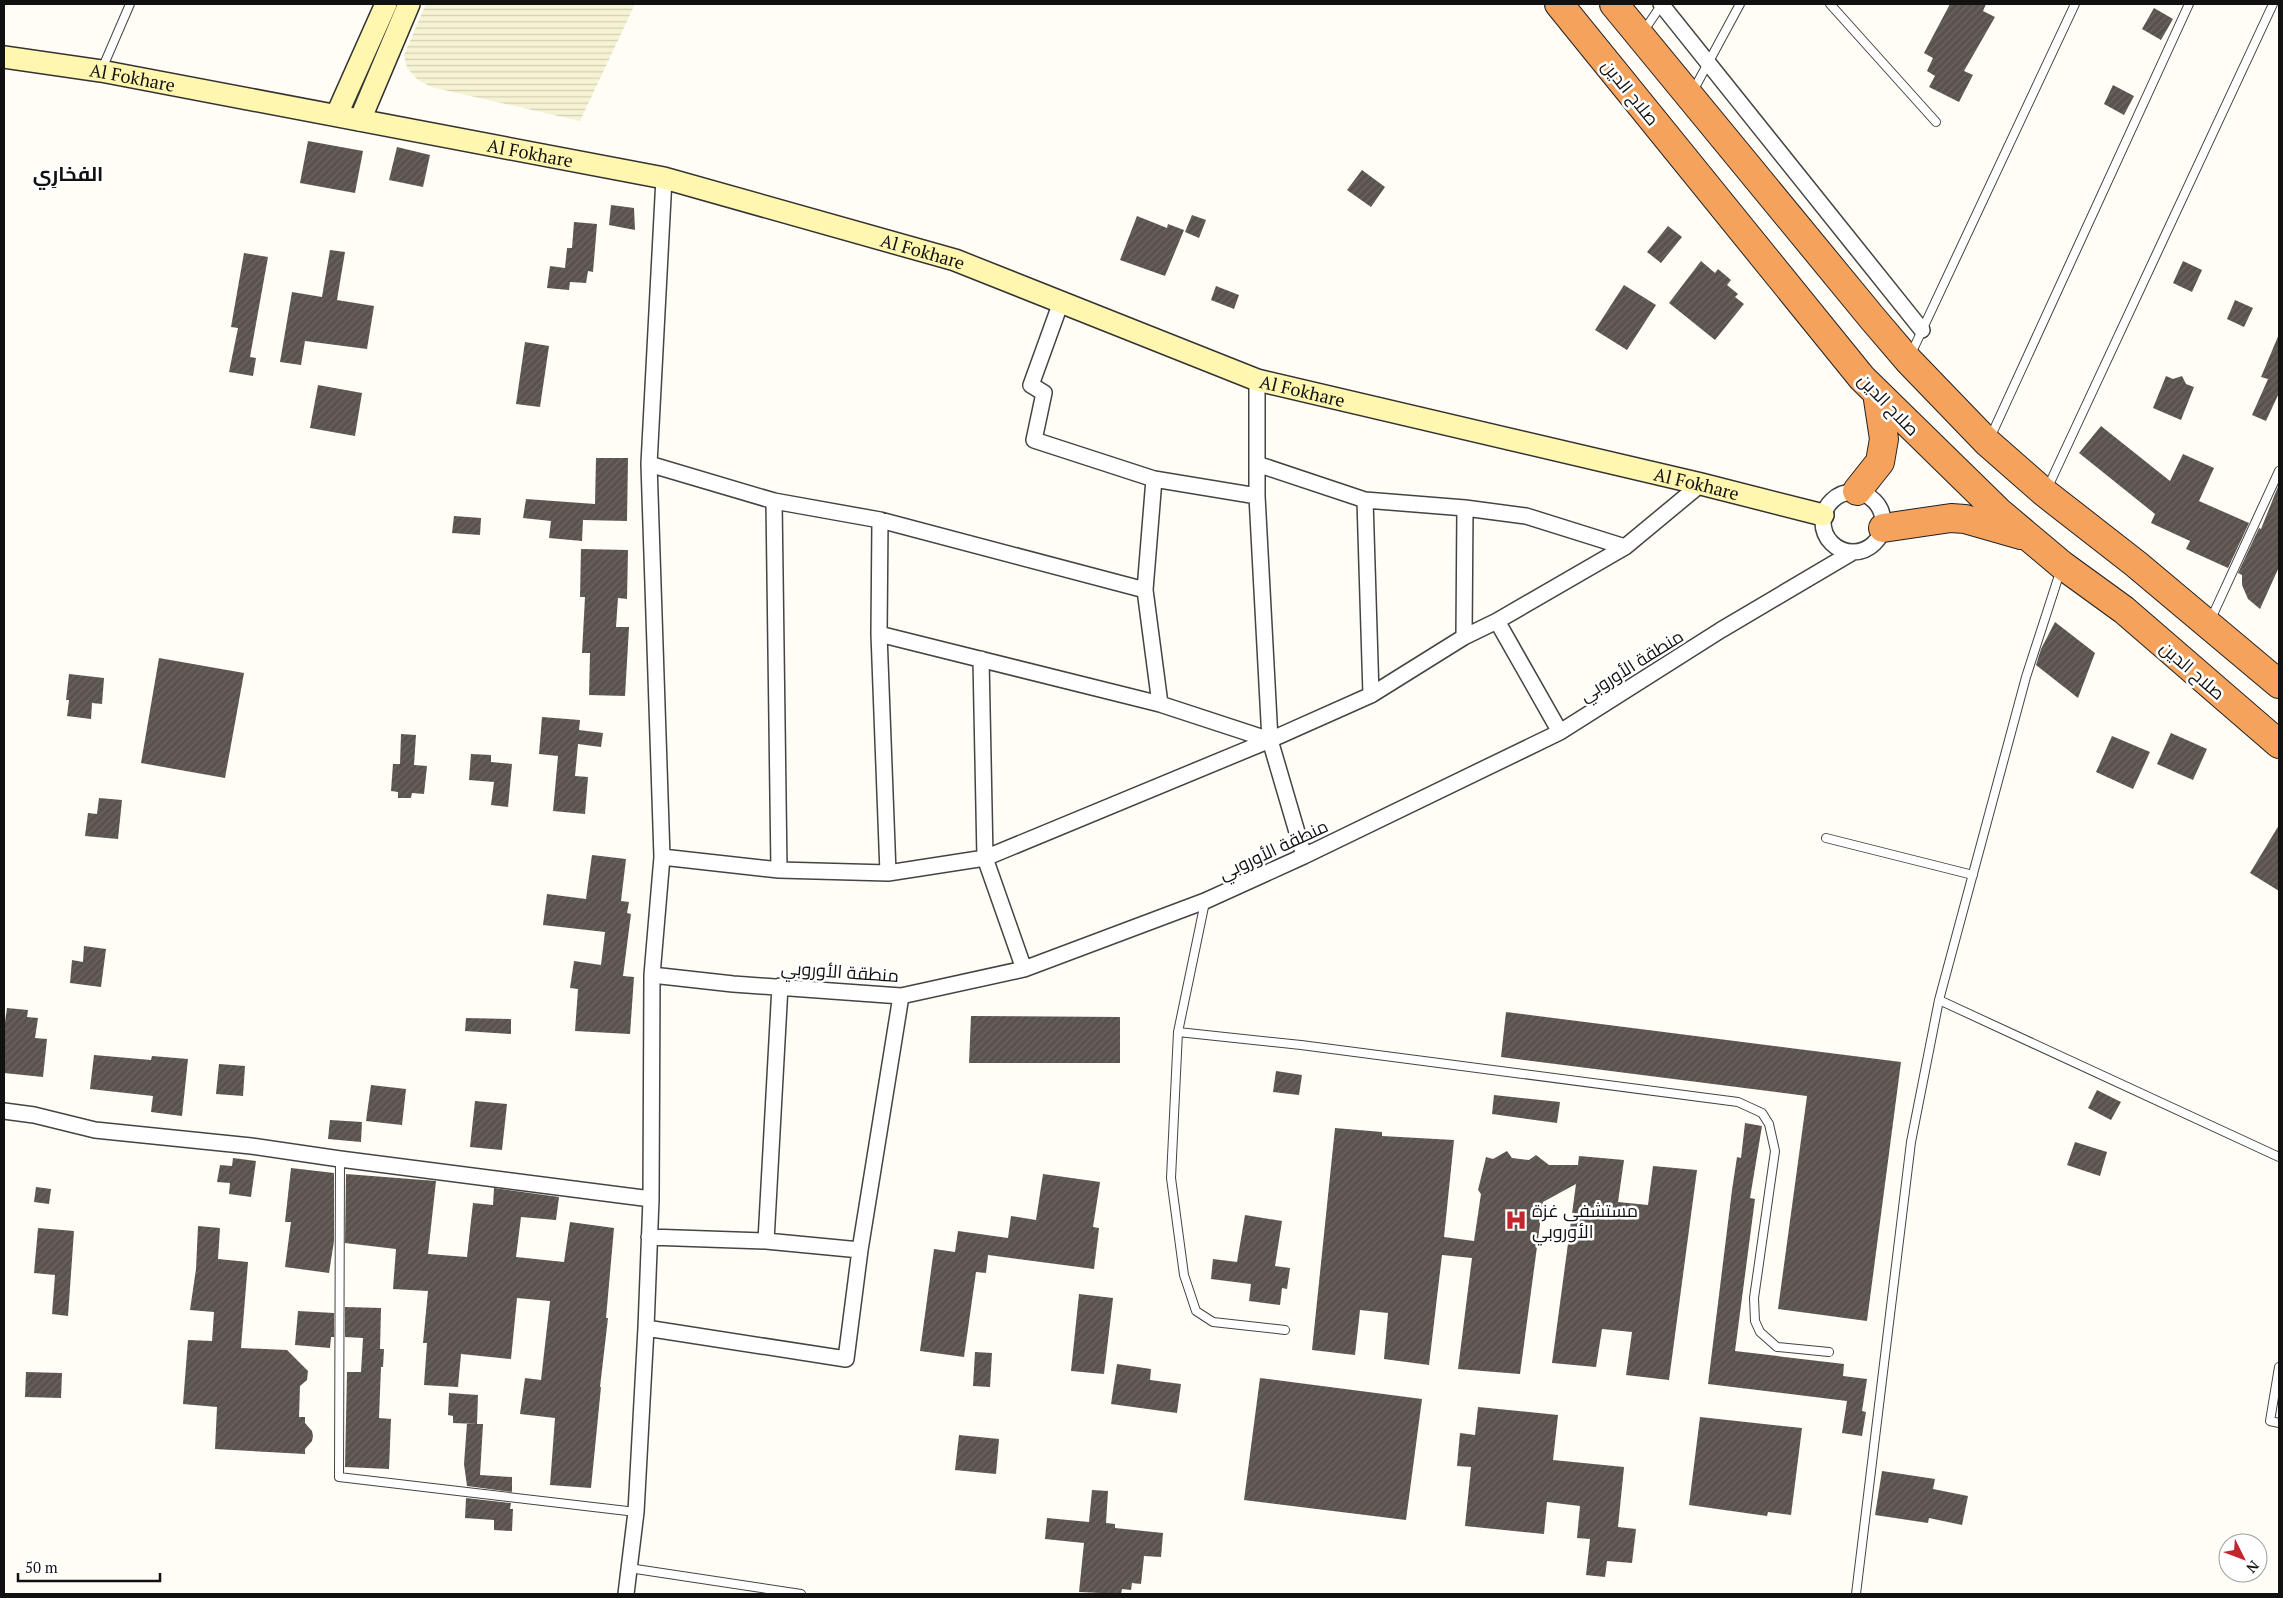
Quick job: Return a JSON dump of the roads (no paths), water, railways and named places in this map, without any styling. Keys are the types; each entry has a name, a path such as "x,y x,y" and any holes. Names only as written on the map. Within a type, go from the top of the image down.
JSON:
{"highway":[{"name":"صلاح الدين","path":"1559,4 1862,378 1877,394 1992,505 2028,537 2062,565 2124,610 2279,744"},
{"path":"1614,4 1908,360 1988,443 2045,493 2136,564 2279,684"},
{"path":"1857,492 1880,462 1884,439 1877,394"},
{"path":"1883,528 1952,518 1966,519 2028,537"}],"street":[{"path":"337,114 386,4"},
{"path":"360,120 410,4"},
{"path":"1662,4 1922,330"},
{"name":"Al Fokhare","path":"4,57 101,71 337,114 664,178 955,260 1257,380 1701,484 1823,515"},
{"path":"626,1594 636,1512 646,1328 652,1199 652,975 662,857 649,464 664,178"},
{"path":"1061,302 1031,385 1044,393 1034,440 1154,479 1257,496"},
{"path":"1257,380 1257,496 1270,740 1304,856"},
{"path":"649,464 774,501 880,520 1145,590"},
{"path":"1257,464 1365,500 1465,508 1526,516 1625,547"},
{"path":"1154,479 1145,590 1160,704"},
{"path":"662,857 779,870 888,873 985,858 1270,740 1370,695 1464,638 1625,547 1701,484"},
{"path":"1847,492 1857,492 1867,494 1881,508 1883,528 1872,546 1853,552 1834,546 1824,530 1823,515 1830,502 1838,496 1847,492"},
{"path":"1365,500 1370,695"},
{"path":"774,501 779,870"},
{"path":"1464,638 1465,508"},
{"path":"880,520 879,634 888,873"},
{"name":"منطقة الأوروبي","path":"652,975 733,984 901,996 1024,969 1205,901 1304,856 1560,732 1721,630 1853,552"},
{"path":"1497,621 1560,732"},
{"path":"879,634 1160,704 1270,740"},
{"path":"981,659 985,858 1024,969"},
{"path":"766,1241 780,986"},
{"path":"646,1328 846,1359 860,1250 901,996"},
{"path":"4,1111 34,1115 95,1130 251,1146 340,1160 652,1199"},
{"path":"649,1237 766,1241 860,1250"}],"lane":[{"path":"101,71 130,4"},
{"path":"1640,35 1650,26 1662,4"},
{"path":"1691,95 1740,4"},
{"path":"1830,4 1936,122"},
{"path":"1908,360 2075,4"},
{"path":"1988,443 2189,4"},
{"path":"2045,493 2273,4"},
{"path":"2208,625 2279,471"},
{"path":"1856,1594 1911,1142 1939,1000 2026,677 2062,565"},
{"path":"1826,838 1973,875"},
{"path":"1205,901 1178,1032 1172,1178 1184,1275 1196,1311 1213,1322 1284,1330"},
{"path":"1939,1000 2279,1157"},
{"path":"1178,1032 1301,1045 1738,1102 1762,1113 1769,1124 1775,1151 1754,1298 1755,1321 1760,1332 1777,1347 1829,1352"},
{"path":"340,1160 339,1478 636,1512"},
{"path":"2279,1367 2270,1421 2279,1423"},
{"path":"629,1568 801,1594"}],"place":[{"name":"مستشفى غزة الأوروبي","path":"1516,1220"}],"district":[{"name":"الفخارِي","path":"68,173"}]}
